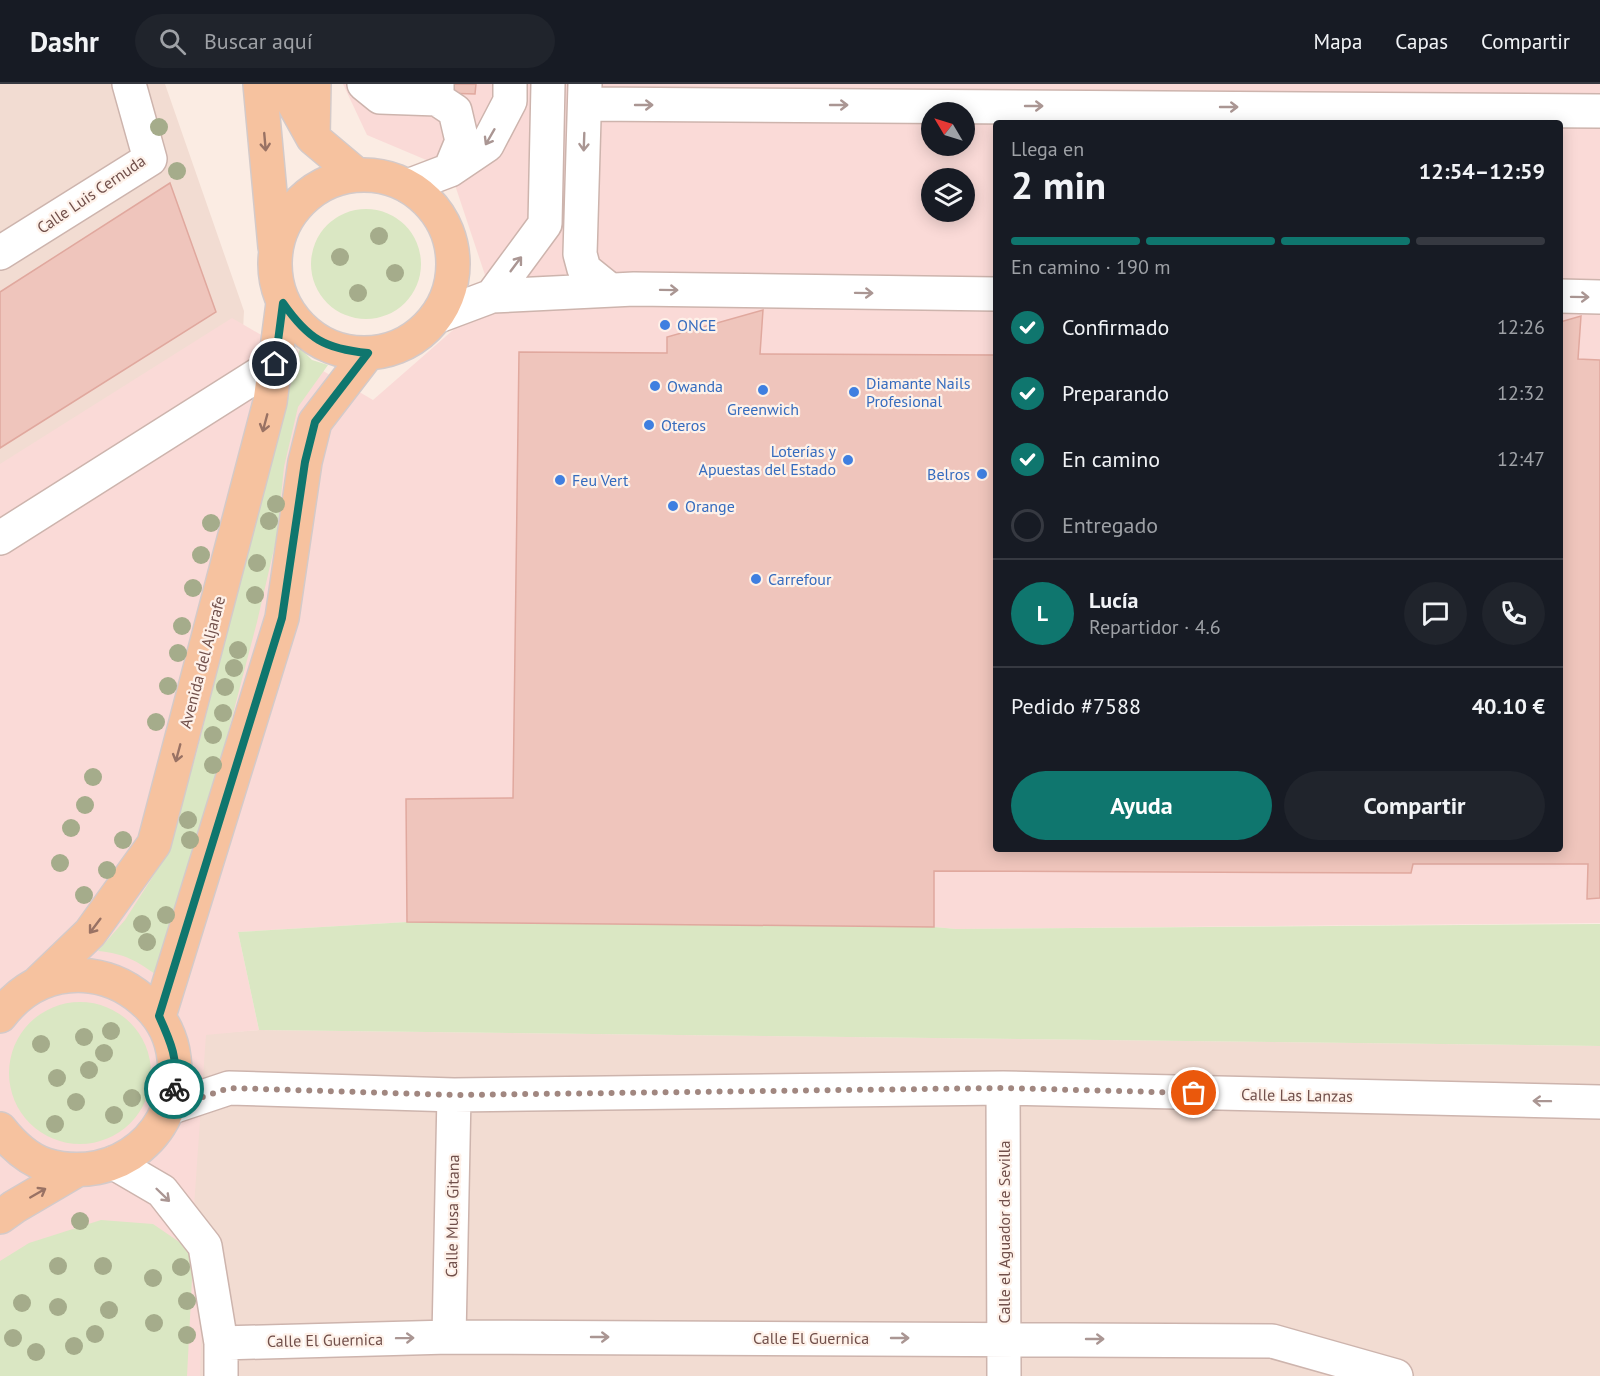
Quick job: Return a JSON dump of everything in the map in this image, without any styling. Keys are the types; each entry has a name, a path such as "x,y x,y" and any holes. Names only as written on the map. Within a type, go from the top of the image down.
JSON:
{"main road":[{"path":"260,84 276,278 283,303 298,324 318,340 342,350 368,353 394,348 417,335 436,317 449,290 453,261 447,231 432,205 408,186 384,176 357,175 328,182 303,199 285,223 275,252"},
{"path":"283,84 313,138 357,175"},
{"path":"313,138 314,84"},
{"name":"Avenida del Aljarafe","path":"39,982 90,933 154,844 270,402 283,303"},
{"path":"159,1016 282,618 305,462 315,422 368,353"},
{"path":"0,1016 11,1001 39,982 72,974 105,978 136,992 159,1016 173,1045 176,1077 170,1108 157,1131 138,1150 114,1163 96,1169 77,1170 45,1164 16,1148 0,1129"},
{"path":"0,1217 77,1170"}],"street":[{"name":"Calle Luis Cernuda","path":"0,253 150,159 129,84"},
{"path":"364,84 381,97 422,91 455,111 462,141 450,170"},
{"path":"408,186 450,170 486,146 510,101 510,84"},
{"path":"492,296 545,225 548,84"},
{"path":"610,290 585,269 580,254 585,94 1600,111"},
{"path":"436,317 492,296 610,290 993,294"},
{"path":"1563,296 1600,297"},
{"path":"0,538 275,364"},
{"name":"Calle Las Lanzas","path":"170,1108 229,1088 454,1095 1003,1088 1600,1102"},
{"name":"Calle el Aguador de Sevilla","path":"1003,1088 1004,1376"},
{"name":"Calle Musa Gitana","path":"449,1337 454,1095"},
{"path":"114,1163 162,1191 205,1246 220,1343 221,1376"},
{"name":"Calle El Guernica","path":"220,1343 449,1337 1272,1341 1396,1376"}],"shaded area":[{"path":"0,84 165,84 244,311 206,1034 259,1030 1600,1046 1600,1376 0,1376"},
{"path":"343,84 1600,84 1600,923 956,929 407,922 238,932 259,1030 206,1035 191,1249 205,1246 200,1376 0,1376 0,464 232,318 373,400 492,296 450,170 367,135"}],"green space":[{"path":"366,209 387,213 405,225 417,243 421,264 417,285 405,303 387,315 366,319 345,315 327,303 315,285 311,264 315,243 327,225 345,213"},
{"path":"300,348 312,360 328,365 298,407 284,467 277,536 257,622 207,813 166,938 158,976 130,959 98,951 125,920 166,856 196,755"},
{"path":"407,922 956,929 1600,924 1600,1046 259,1030 238,932"},
{"path":"80,1002 107,1007 130,1023 146,1046 151,1073 146,1100 130,1123 107,1139 80,1144 53,1139 30,1123 14,1100 9,1073 14,1046 30,1023 53,1007"},
{"path":"101,1220 153,1224 191,1250 192,1279 187,1376 0,1376 0,1261 29,1243"}],"building":[{"path":"444,84 476,84 475,94 444,93"},
{"path":"170,183 216,312 0,448 0,292"},
{"name":"Carrefour","path":"763,310 760,354 993,355 993,852 1563,852 1563,321 1581,316 1578,359 1600,360 1600,898 1587,899 1588,864 1413,864 1411,873 934,871 934,927 407,922 406,799 513,798 519,352 667,353 667,337"}],"way so far":[{"path":"174,1089 170,1108 229,1088 454,1095 1003,1088 1194,1093"}],"place":[{"name":"ONCE","path":"665,325"},
{"name":"Owanda","path":"655,386"},
{"name":"Greenwich","path":"763,390"},
{"name":"Diamante Nails Profesional","path":"854,392"},
{"name":"Oteros","path":"649,425"},
{"name":"Loterías y Apuestas del Estado","path":"848,460"},
{"name":"Belros","path":"982,474"},
{"name":"Feu Vert","path":"560,480"},
{"name":"Orange","path":"673,506"},
{"name":"Carrefour","path":"756,579"}],"route":[{"path":"174,1089 176,1077 173,1045 159,1016 282,618 305,462 315,422 368,353 342,350 318,340 298,324 283,303 275,364"}]}
